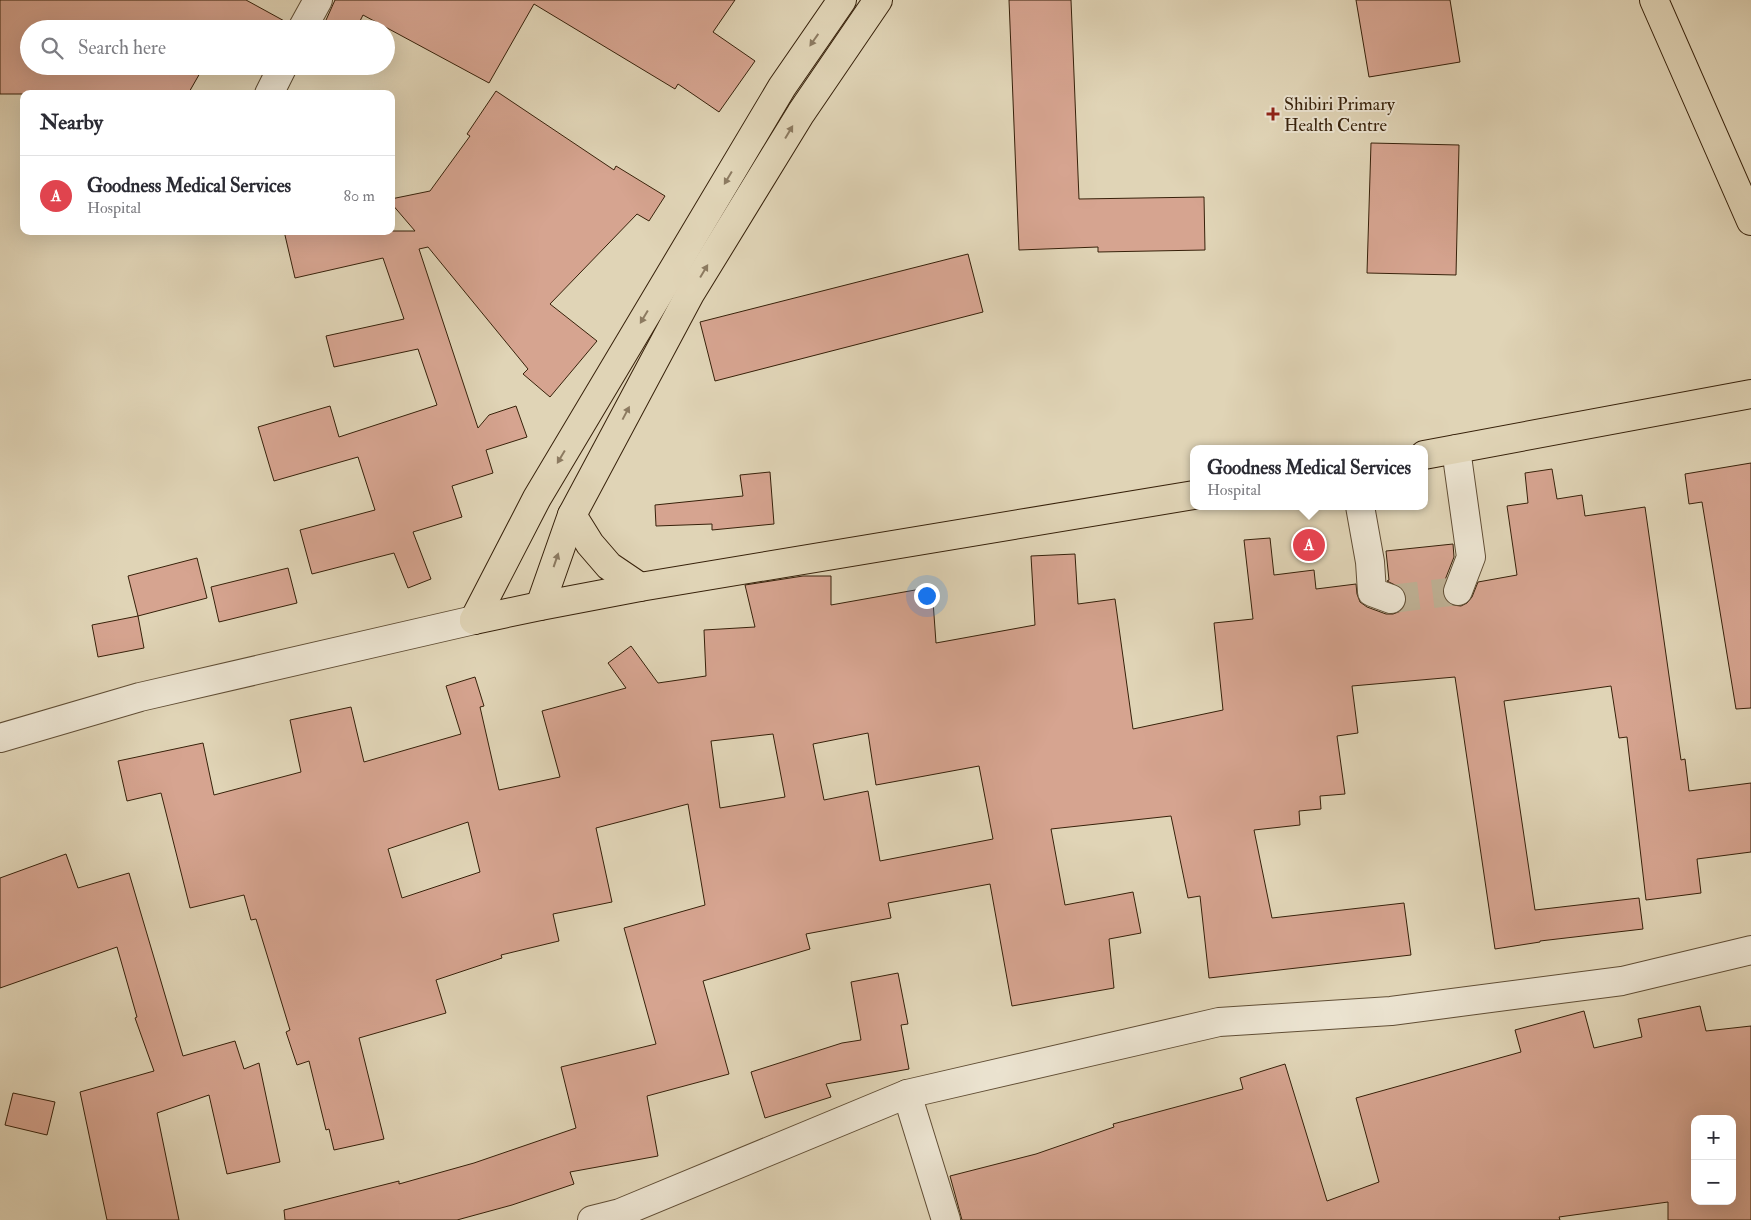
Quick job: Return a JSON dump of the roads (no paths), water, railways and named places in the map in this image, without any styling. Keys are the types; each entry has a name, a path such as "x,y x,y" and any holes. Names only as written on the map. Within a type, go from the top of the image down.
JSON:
{"main road":[{"path":"474,620 537,498 782,87 842,0"},
{"path":"540,606 572,515 690,294 801,113 878,0"},
{"path":"1654,0 1751,221"},
{"path":"1428,455 1751,394"},
{"path":"474,620 640,587 1190,496"},
{"path":"572,515 590,544 609,566 640,587"}],"street":[{"path":"307,20 318,0"},
{"path":"271,90 278,75"},
{"path":"1456,449 1471,558 1458,591"},
{"path":"1361,510 1370,562 1372,592 1391,598"},
{"path":"0,738 140,697 474,620"},
{"path":"592,1220 620,1213 907,1094 1219,1022 1391,1011 1622,981 1751,950"},
{"path":"907,1094 946,1220"}],"tunnel":[{"path":"1391,599 1458,591"}],"place":[{"name":"Shibiri Primary Health Centre","path":"1273,114"},
{"name":"Goodness Medical Services","path":"1309,545"}]}
